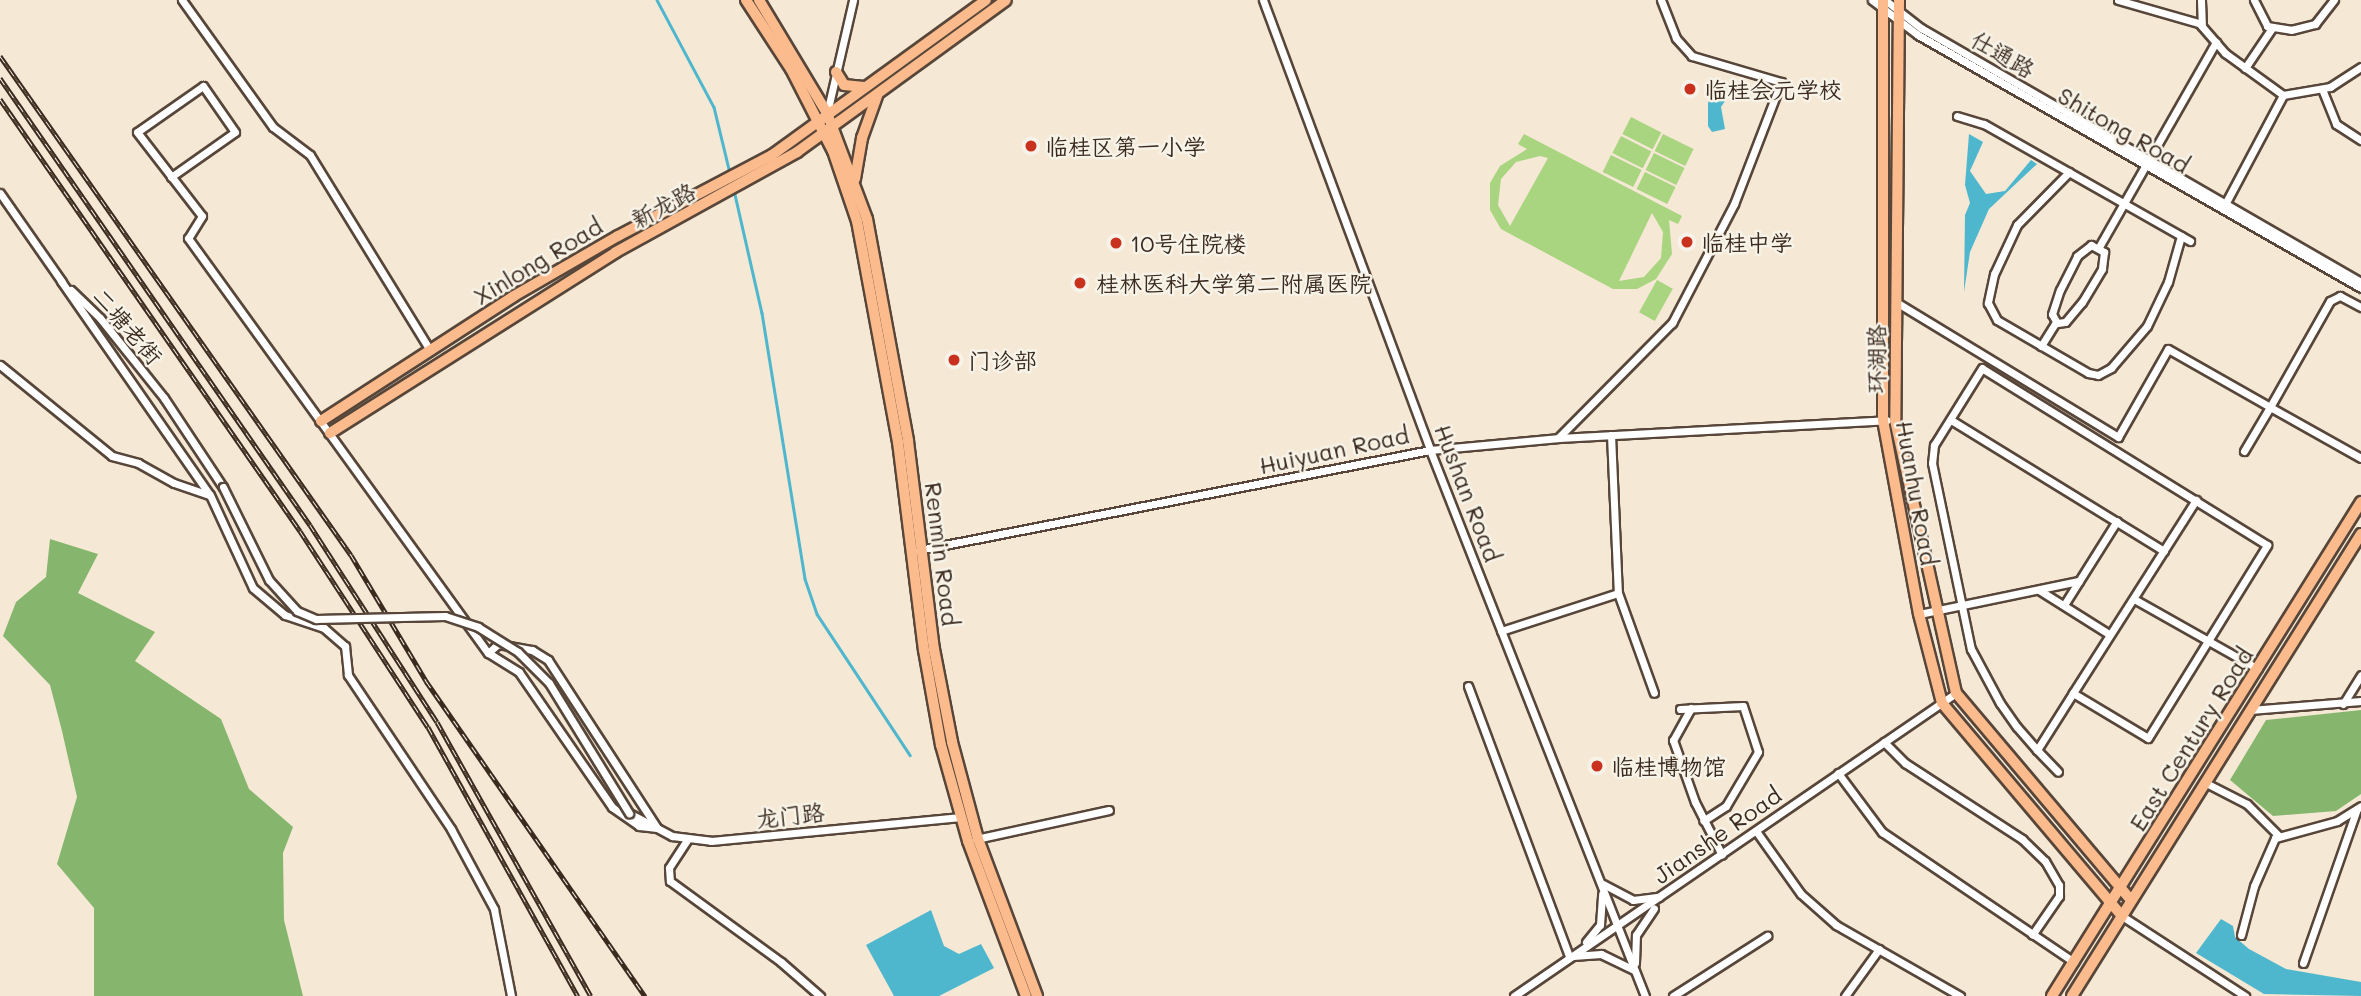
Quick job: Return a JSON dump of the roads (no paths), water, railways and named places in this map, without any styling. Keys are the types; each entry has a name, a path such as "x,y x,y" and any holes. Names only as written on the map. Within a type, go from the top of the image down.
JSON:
{"main road":[{"name":"Renmin Road","path":"746,0 819,122 857,222 871,286 942,696 973,840 1026,996"},
{"name":"Renmin Road","path":"759,0 827,113 855,183 887,314 931,698 961,817 1037,996"},
{"name":"Xinlong Road","path":"321,421 430,350 618,236 721,184 761,168 827,113 986,0"},
{"name":"新龙路","path":"330,433 616,252 724,194 761,168 833,127 1006,0"},
{"name":"Huanhu Road","path":"1883,3 1883,421 1919,614 1942,703 2122,916"},
{"name":"环湖路","path":"1897,10 1895,420 1956,693 2130,900"},
{"path":"836,72 844,85 864,87"},
{"path":"855,183 862,138 878,95"},
{"name":"East Century Road","path":"2052,996 2361,502"},
{"name":"East Century Road","path":"2072,996 2203,782 2361,534"}],"street":[{"path":"182,0 273,127 310,155 430,350"},
{"path":"827,113 853,0"},
{"name":"Hushan Road","path":"1263,0 1430,450 1645,996"},
{"path":"1559,438 1672,323 1734,204 1782,82 1692,56 1676,38 1661,0"},
{"name":"Shitong Road","path":"1872,0 1897,10 2148,162 2356,281 2361,288"},
{"path":"2118,0 2154,13 2193,19 2245,68 2283,94 2338,84 2361,66"},
{"path":"2201,0 2202,26"},
{"path":"2254,0 2261,19 2272,28 2306,28 2322,18 2334,0"},
{"path":"2245,68 2272,28"},
{"path":"2099,247 2216,43"},
{"path":"171,177 235,132 203,86 137,132 171,177 202,216 188,238 488,653 527,682 612,807 639,827 657,828"},
{"path":"2322,89 2336,124 2361,140"},
{"path":"2224,206 2283,94"},
{"path":"1958,116 1984,124 2190,241"},
{"path":"2069,172 2021,219 1989,290 1992,316 2041,346 2093,374 2110,368 2152,317 2181,236"},
{"name":"二塘老街","path":"0,194 61,281 100,317 164,398 223,487 269,580 297,611 316,619 445,616 478,627 518,652 549,684 629,813"},
{"path":"2056,322 2052,314 2069,269 2083,249 2099,247"},
{"path":"2056,322 2065,322 2094,284 2105,261 2099,247"},
{"path":"2356,281 2361,269"},
{"path":"61,281 209,495 253,588 285,615 324,628 345,646 348,675 451,829 494,909 511,996"},
{"path":"2244,451 2330,301 2340,296 2361,307"},
{"path":"1895,302 2118,437 2168,349 2361,458"},
{"path":"2041,346 2056,322"},
{"path":"0,365 112,456 138,463 174,483 209,495"},
{"path":"2057,772 2037,750 1985,677 1971,649 1932,463 1934,445 1982,368 2267,545 2148,738 2073,693"},
{"name":"Huiyuan Road","path":"916,550 1430,450 1559,438 1895,420"},
{"path":"1951,420 2164,551"},
{"path":"1611,435 1618,593 1654,693"},
{"path":"2037,750 2196,500"},
{"path":"2064,606 2117,521"},
{"path":"1919,614 2080,581"},
{"path":"2039,590 2109,634"},
{"path":"1501,631 1618,593"},
{"path":"2134,598 2258,669"},
{"path":"488,653 498,644 532,650 548,660 657,828"},
{"path":"2343,704 2361,675"},
{"path":"1468,686 1569,956"},
{"name":"Jianshe Road","path":"1516,995 1569,956 1619,928 1956,693"},
{"path":"2250,710 2361,701"},
{"path":"1681,709 1743,706 1758,752 1726,806 1703,821"},
{"path":"1691,708 1673,740 1703,821 1722,855"},
{"path":"1884,742 1905,763 2022,839 2045,861 2059,885 2059,895 2032,935"},
{"path":"1838,773 1882,832 2074,962"},
{"path":"2203,782 2247,804 2278,835"},
{"path":"2241,935 2260,868 2278,835 2337,821 2359,808"},
{"path":"2303,963 2359,808"},
{"path":"973,840 1109,810"},
{"name":"龙门路","path":"629,813 687,840 733,840 961,817"},
{"path":"1756,831 1807,900 1836,925 1960,996"},
{"path":"687,840 669,868 670,881 781,962 820,996"},
{"path":"1569,956 1600,925 1601,882 1633,900 1667,894"},
{"path":"1569,956 1601,954 1635,970 1636,935 1645,917 1667,894"},
{"path":"2122,916 2245,996"},
{"path":"1673,996 1767,936"},
{"path":"1845,996 1879,949"}],"water":[{"path":"1724,83 1729,95 1721,107 1725,129 1712,132 1708,126 1708,103 1715,89"},
{"path":"1969,134 1983,142 1970,171 1986,194 2005,191 2031,160 2037,164 1989,209 1970,252 1964,292 1965,215 1970,203 1965,185"},
{"path":"931,910 944,946 959,954 981,944 994,968 939,996 894,996 866,945"},
{"path":"2221,919 2233,926 2235,937 2249,949 2286,969 2361,982 2361,996 2264,994 2196,953"}],"waterway":[{"path":"657,0 714,107 730,173"},
{"path":"734,190 762,313 805,579 817,614 910,755"}],"railway":[{"path":"0,56 351,555 426,681 645,996"},
{"path":"0,78 310,525 437,722 591,996"},
{"path":"0,99 300,531 428,727 578,996"}],"place":[{"name":"临桂会元学校","path":"1690,89"},
{"name":"临桂区第一小学","path":"1031,146"},
{"name":"临桂中学","path":"1687,242"},
{"name":"10号住院楼","path":"1116,243"},
{"name":"桂林医科大学第二附属医院","path":"1080,283"},
{"name":"门诊部","path":"954,360"},
{"name":"临桂博物馆","path":"1597,766"}]}
